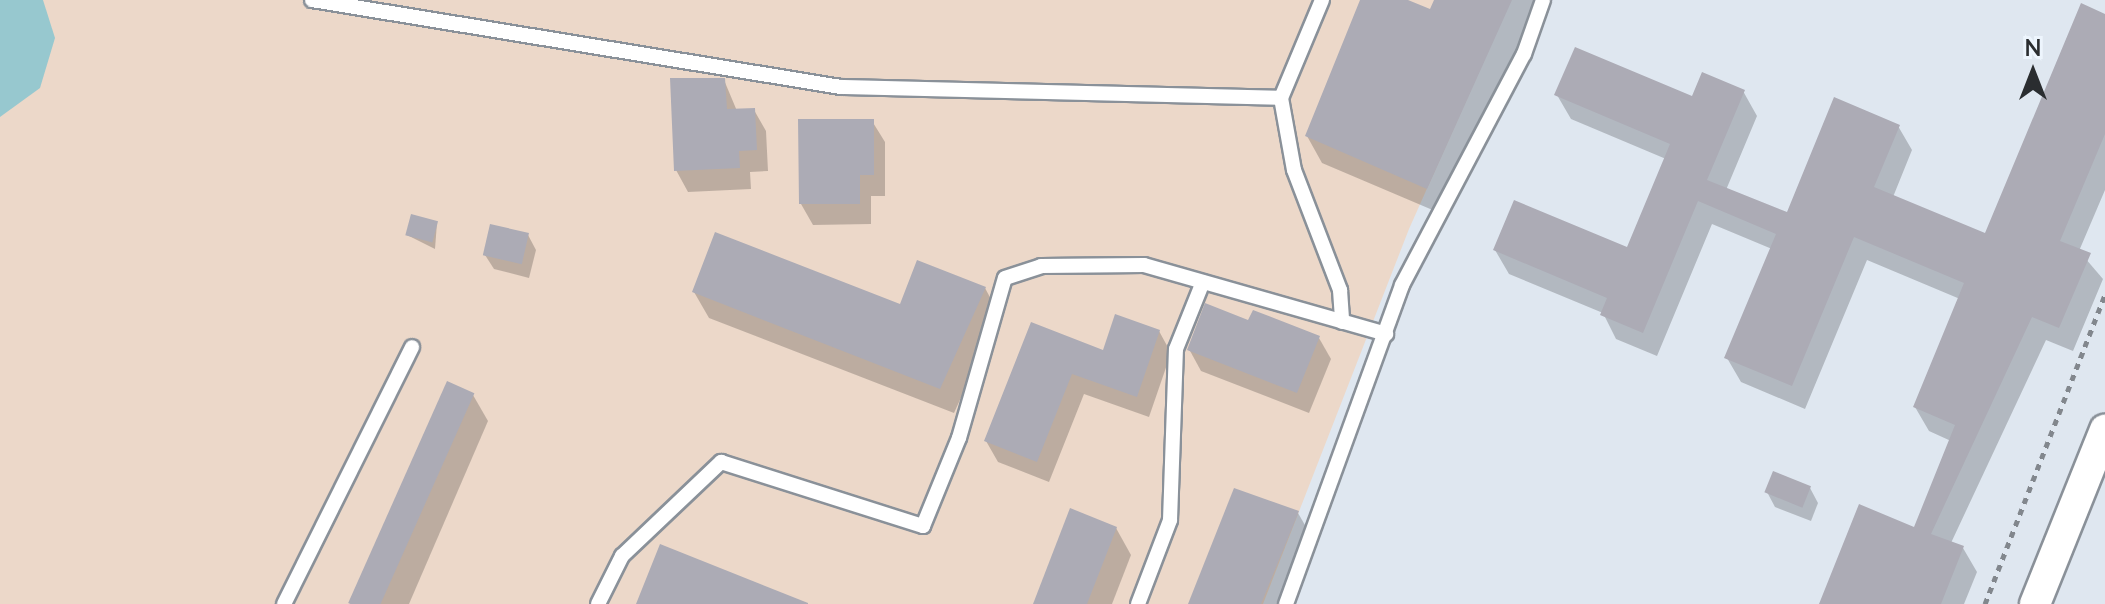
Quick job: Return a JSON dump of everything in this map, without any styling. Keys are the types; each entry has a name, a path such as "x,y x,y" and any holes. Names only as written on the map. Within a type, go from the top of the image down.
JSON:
{"street":[{"path":"2035,604 2105,430"}],"lane":[{"path":"312,0 841,87 1281,98"},
{"path":"1322,0 1281,98 1294,170 1340,290 1342,322"},
{"path":"1286,604 1402,285 1524,54 1543,0"},
{"path":"598,604 622,556 721,462 923,526 959,438 1005,278 1041,266 1144,265 1386,334"},
{"path":"1138,604 1170,520 1176,349 1203,282"},
{"path":"284,604 412,347"}],"path":[{"path":"1985,604 2105,295"}],"shaded area":[{"path":"0,0 1511,0 1409,229 1263,604 0,604"}],"water":[{"path":"0,0 43,0 55,38 40,88 0,117"}],"building":[{"path":"1360,0 1408,0 1430,9 1434,0 1512,0 1427,189 1305,136"},
{"path":"2081,3 2105,14 2105,134 2060,241 2091,253 2059,328 2032,317 1931,534 1964,546 1941,604 1819,604 1859,504 1914,527 1955,425 1913,407 1964,283 1854,237 1792,386 1724,358 1776,234 1698,201 1643,333 1600,315 1607,298 1493,250 1514,200 1627,247 1670,144 1554,95 1575,47 1692,96 1702,72 1745,90 1707,180 1787,212 1834,97 1900,125 1874,187 1985,233"},
{"path":"670,78 725,78 727,109 755,108 757,150 739,151 740,168 674,171"},
{"path":"798,119 874,119 874,175 860,175 860,204 799,204"},
{"path":"411,214 438,221 432,242 405,235"},
{"path":"490,224 529,233 522,264 483,255"},
{"path":"715,232 900,304 917,260 986,287 940,389 692,292"},
{"path":"1205,303 1248,320 1253,310 1320,336 1297,393 1187,350"},
{"path":"1115,314 1160,330 1137,397 1072,374 1037,462 984,441 1031,322 1103,350"},
{"path":"447,381 474,393 381,604 348,603"},
{"path":"1773,471 1811,486 1802,508 1764,492"},
{"path":"1234,488 1299,511 1261,604 1188,604"},
{"path":"1070,508 1117,527 1087,604 1033,604"},
{"path":"660,544 808,603 808,604 636,604"}]}
